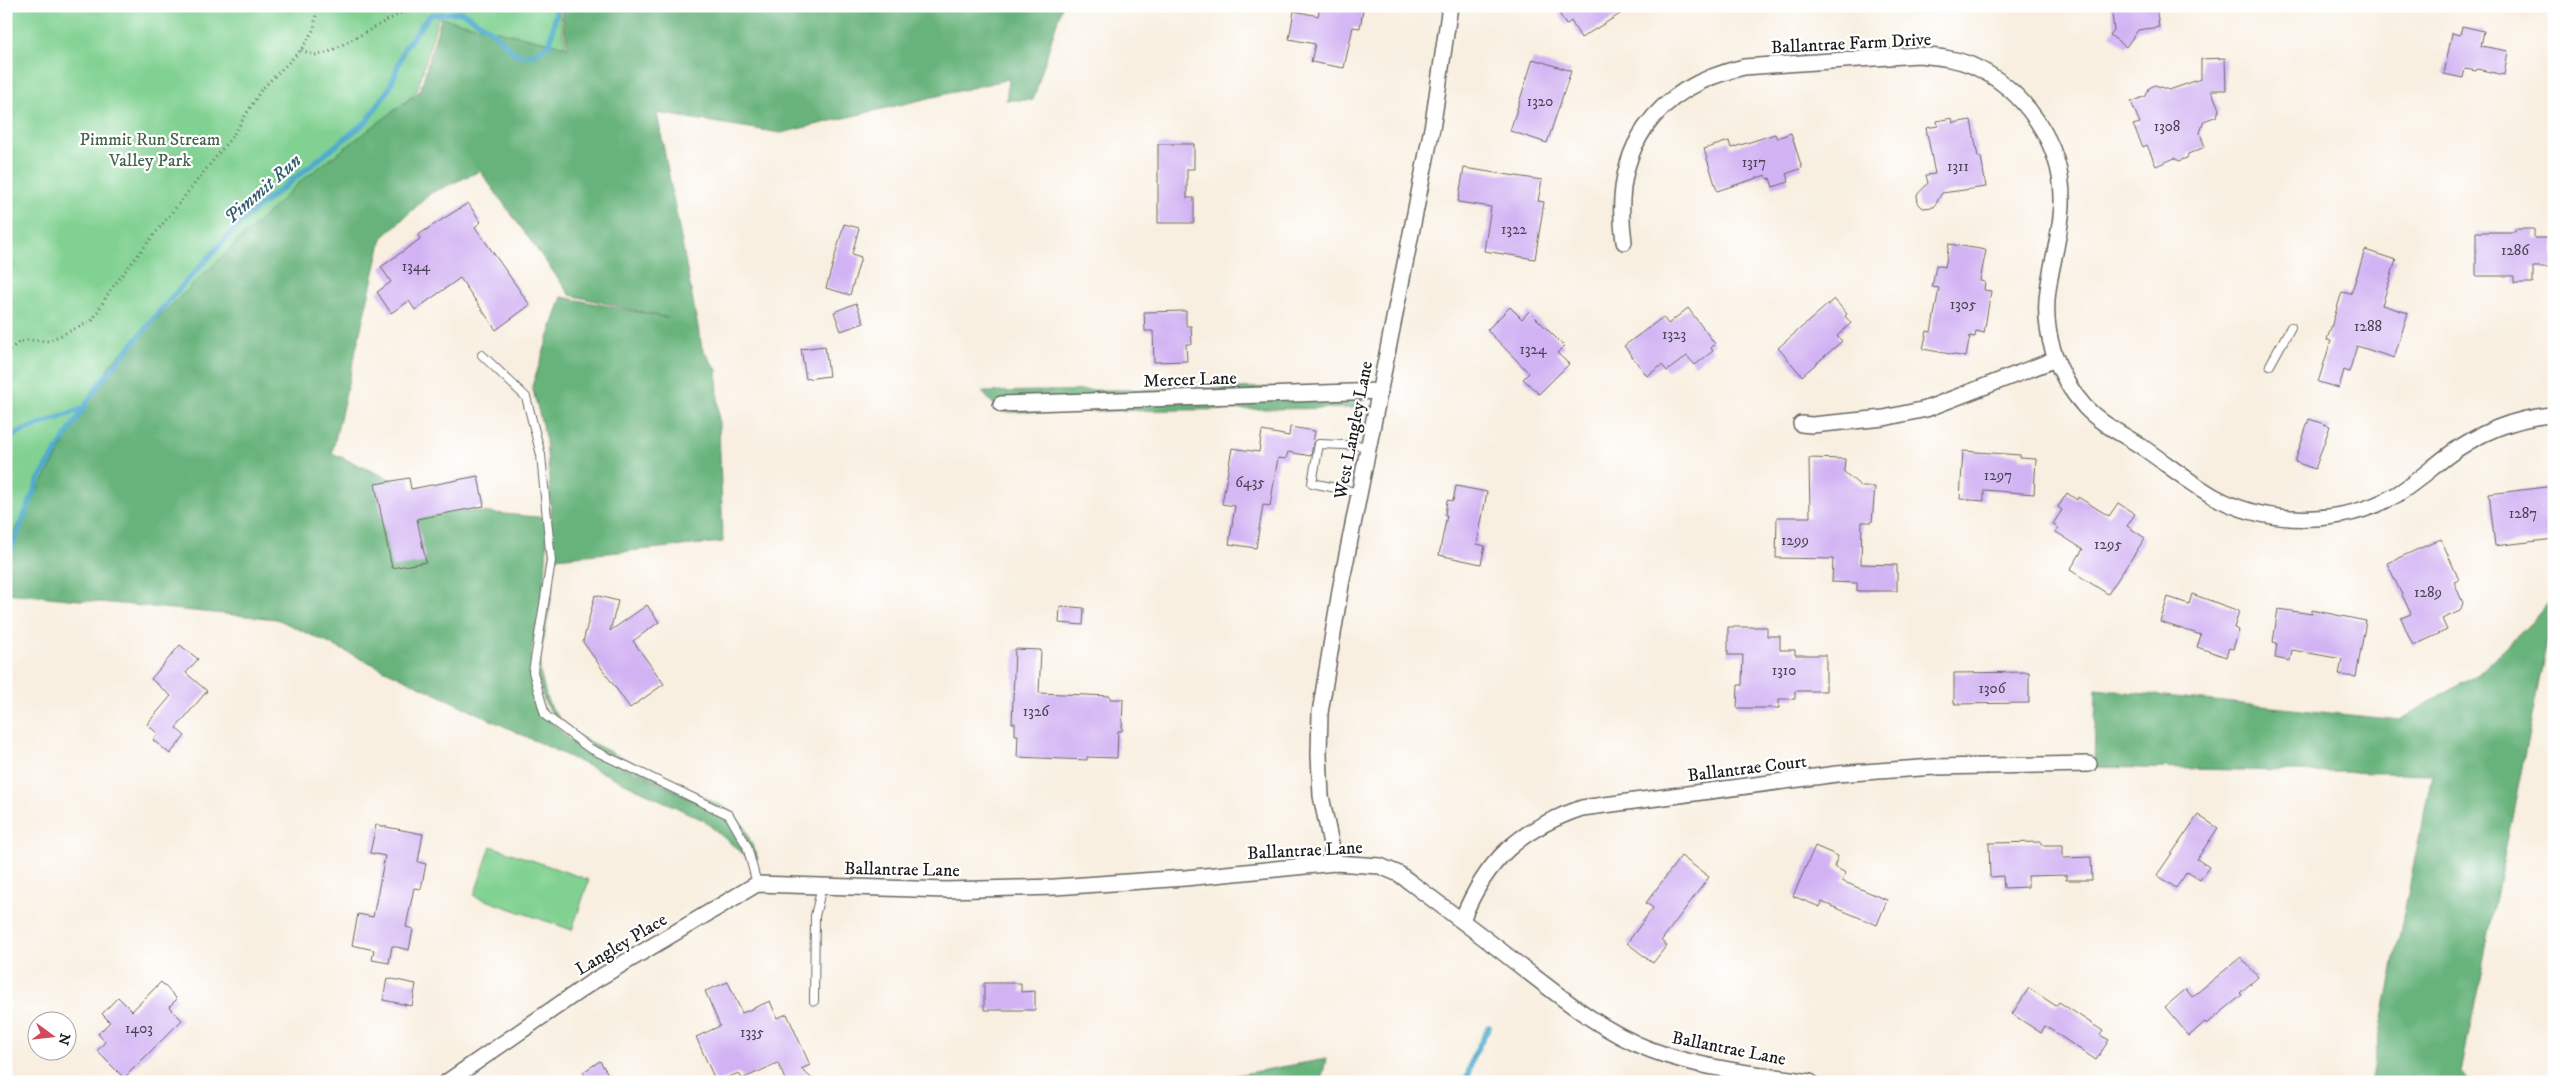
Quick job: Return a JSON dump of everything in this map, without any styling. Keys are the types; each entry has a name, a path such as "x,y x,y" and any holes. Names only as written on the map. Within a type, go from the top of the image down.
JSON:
{"street":[{"name":"West Langley Lane","path":"1335,863 1321,796 1318,756 1320,713 1360,492 1433,123 1450,6"},
{"name":"Ballantrae Farm Drive","path":"1624,242 1620,215 1622,187 1628,161 1639,137 1654,116 1672,98 1695,83 1718,73 1744,67 1918,55 1944,58 1970,65 1996,79 2018,97 2034,116 2052,149 2059,172 2062,201 2060,230 2048,291 2047,318 2056,359 2069,386 2080,400 2106,425 2142,446 2216,497 2246,510 2278,517 2307,518 2335,516 2365,508 2410,486 2462,445 2489,431 2518,421 2554,415"},
{"path":"1801,424 1812,425 1884,418 1926,409 2056,359"},
{"name":"Mercer Lane","path":"1001,404 1380,391"},
{"name":"Ballantrae Court","path":"1462,920 1477,887 1488,870 1506,850 1534,828 1555,817 1582,808 1837,774 1934,767 2089,764"},
{"name":"Ballantrae Lane","path":"826,886 946,890 1184,878 1335,863 1380,866 1399,874 1462,920 1575,1008 1612,1032 1650,1049 1688,1062 1727,1070 1810,1082"},
{"path":"757,884 826,886"},
{"name":"Langley Place","path":"447,1082 592,982 757,884"}],"lane":[{"path":"2270,365 2291,327"},
{"path":"482,355 526,397 541,455 551,561 533,672 545,715 589,748 729,815 747,846 757,884"},
{"path":"1360,492 1312,483 1319,444 1369,446"},
{"path":"814,1001 815,916 826,886"}],"path":[{"path":"6,353 19,342 28,340 48,341 92,321 111,289 234,134 261,90 301,50 314,29 317,6"},
{"path":"301,50 315,55 327,52 414,6"}],"green space":[{"name":"Pimmit Run Stream Valley Park","path":"6,6 558,6 566,47 438,18 417,91 148,350 6,580"},
{"path":"560,6 1062,6 1033,100 1006,100 1009,79 781,133 657,113 702,348 717,370 723,542 555,558 551,600 540,657 540,671 547,700 555,713 575,734 730,810 744,826 758,859 753,859 737,823 586,745 561,727 544,701 536,672 551,551 551,505 546,440 532,386 562,297 668,318 570,295 480,171 431,193 382,238 332,453 458,510 548,518 543,589 531,656 532,680 546,713 570,740 725,817 734,825 749,859 703,820 277,619 6,593 6,545 111,363 301,181 420,91 441,18 568,47"},
{"path":"1363,386 1360,408 1001,412 982,392"},
{"path":"2554,596 2554,622 2551,621 2461,1073 2471,1082 2370,1082 2432,774 2094,767 2096,689 2399,720 2475,676 2529,625"},
{"path":"491,846 589,880 572,930 474,896"},
{"path":"1326,1059 1321,1082 1198,1082"}],"building":[{"path":"1320,6 1356,6 1355,9 1363,10 1360,28 1353,27 1344,68 1311,62 1315,44 1289,39 1294,11 1318,16"},
{"path":"1555,6 1633,6 1581,38 1571,21 1566,25"},
{"path":"2111,6 2156,6 2159,27 2138,30 2126,47 2110,35 2114,30"},
{"path":"2462,26 2484,31 2481,46 2508,51 2504,75 2477,69 2476,71 2465,69 2463,78 2444,74 2452,33 2460,35"},
{"path":"2225,58 2226,90 2211,90 2219,109 2217,116 2204,121 2200,133 2205,147 2188,154 2187,158 2179,161 2175,158 2156,166 2147,145 2143,147 2133,125 2140,123 2131,102 2146,96 2149,88 2155,85 2169,90 2201,79 2201,59"},
{"path":"1533,59 1571,71 1547,143 1510,131"},
{"path":"1952,118 1953,123 1971,120 1978,157 1981,157 1986,187 1942,193 1934,207 1923,208 1918,203 1917,195 1928,183 1926,175 1935,174 1926,128 1938,126 1937,121"},
{"path":"1791,133 1802,168 1786,174 1789,182 1773,187 1770,178 1767,179 1766,175 1717,191 1704,149 1729,141 1731,148 1775,134 1777,138"},
{"path":"1158,144 1194,144 1194,169 1187,169 1187,198 1194,198 1194,223 1158,223"},
{"path":"1464,168 1542,180 1538,201 1544,202 1535,259 1484,251 1491,207 1458,202"},
{"path":"468,203 481,222 475,227 530,305 496,330 460,278 415,310 409,301 391,313 377,292 391,282 381,267 420,239 418,235"},
{"path":"844,224 859,228 852,254 861,257 850,295 826,288"},
{"path":"2515,229 2534,229 2534,238 2554,238 2554,267 2533,267 2533,283 2514,283 2514,276 2476,276 2476,232 2515,232"},
{"path":"1949,244 1986,250 1980,281 1985,282 1984,290 1991,291 1984,333 1976,331 1975,337 1970,336 1966,357 1923,349 1927,331 1931,332 1939,288 1932,287 1936,265 1945,267"},
{"path":"2365,250 2396,260 2382,305 2408,313 2394,358 2357,346 2349,372 2344,370 2339,388 2318,382 2331,341 2327,340 2342,292 2351,294"},
{"path":"1834,299 1847,314 1845,316 1851,323 1837,336 1842,341 1802,376 1778,348"},
{"path":"856,303 864,323 841,331 834,312"},
{"path":"1510,307 1522,319 1529,311 1564,346 1557,353 1569,364 1539,394 1523,379 1529,373 1487,330"},
{"path":"1688,308 1715,344 1711,348 1713,351 1695,365 1687,356 1667,371 1662,365 1647,376 1624,346 1663,317 1668,324"},
{"path":"1186,311 1186,326 1191,326 1192,344 1186,344 1187,361 1154,362 1153,331 1145,331 1144,312"},
{"path":"825,346 829,376 806,379 801,349"},
{"path":"2309,419 2330,426 2315,469 2295,462"},
{"path":"1290,427 1315,431 1311,456 1288,452 1286,459 1278,458 1270,506 1263,505 1256,548 1229,544 1235,506 1222,504 1232,448 1259,452 1262,431 1289,436"},
{"path":"1963,451 2020,455 2020,458 2036,459 2034,494 1984,490 1984,501 1960,499"},
{"path":"1809,458 1845,459 1844,472 1862,487 1875,487 1872,522 1862,522 1861,564 1897,565 1897,591 1857,591 1857,583 1832,582 1833,559 1776,558 1777,517 1810,517"},
{"path":"478,476 484,506 417,519 426,562 392,568 375,484 409,478 411,489"},
{"path":"1456,486 1487,492 1477,544 1485,546 1481,564 1439,555 1447,515 1445,515 1447,500 1453,501"},
{"path":"2554,486 2554,539 2495,546 2489,494"},
{"path":"2067,493 2077,500 2078,497 2109,516 2118,503 2135,514 2127,526 2145,538 2108,594 2070,570 2083,549 2056,532 2059,528 2053,524 2062,510 2058,507"},
{"path":"2441,539 2459,580 2454,582 2463,603 2460,611 2442,619 2447,630 2413,646 2401,618 2411,614 2387,563"},
{"path":"2192,594 2239,611 2234,628 2239,630 2233,649 2229,648 2226,657 2197,647 2201,635 2160,622 2168,597 2189,604"},
{"path":"595,595 618,601 610,631 647,605 659,622 633,641 664,684 630,708 583,642"},
{"path":"1060,606 1084,608 1083,625 1059,623"},
{"path":"2278,609 2312,614 2312,610 2366,621 2356,677 2339,675 2342,659 2292,650 2290,661 2275,658 2277,643 2273,642"},
{"path":"1728,627 1767,627 1767,636 1780,636 1780,650 1795,650 1795,655 1826,655 1826,691 1795,691 1795,699 1779,699 1779,708 1737,708 1738,685 1742,685 1743,655 1728,655"},
{"path":"180,645 198,659 186,673 207,691 176,728 185,736 170,754 153,740 158,734 147,724 171,696 151,679"},
{"path":"1015,649 1041,650 1039,693 1110,696 1110,699 1123,699 1122,731 1118,731 1117,758 1087,757 1087,760 1017,757 1018,735 1015,735 1015,723 1012,723"},
{"path":"2029,672 2029,703 1954,704 1954,673"},
{"path":"2198,815 2218,828 2197,859 2209,867 2200,880 2187,872 2176,888 2157,875"},
{"path":"376,825 423,834 418,862 426,864 421,889 414,888 406,927 413,929 409,950 392,946 389,963 372,960 374,950 352,945 358,914 373,917 385,856 370,853"},
{"path":"2041,842 2041,845 2063,845 2063,858 2091,857 2092,880 2066,880 2066,875 2028,876 2028,887 2004,888 2003,876 1990,877 1989,843"},
{"path":"1815,846 1838,856 1834,867 1846,873 1842,881 1887,900 1877,925 1822,902 1820,907 1793,896"},
{"path":"1681,856 1709,877 1661,941 1667,945 1653,963 1627,943 1653,908 1646,903"},
{"path":"2241,957 2258,977 2240,993 2242,995 2207,1024 2205,1022 2189,1036 2165,1007 2186,989 2192,997"},
{"path":"387,978 416,984 412,1006 383,1000"},
{"path":"161,982 177,999 169,1007 182,1020 124,1078 97,1051 105,1042 98,1034 110,1022 102,1014 118,997 132,1011"},
{"path":"728,982 742,1013 770,1001 777,1018 787,1014 810,1065 801,1069 816,1082 786,1082 778,1063 742,1079 739,1073 716,1082 696,1037 720,1026 705,991"},
{"path":"984,983 1021,983 1021,992 1035,991 1035,1010 984,1010"},
{"path":"2029,988 2056,1006 2059,1002 2103,1031 2100,1035 2109,1040 2096,1060 2045,1026 2041,1033 2012,1014"},
{"path":"600,1061 613,1082 589,1082 583,1072"}],"waterway":[{"name":"Pimmit Run","path":"6,562 39,479 99,384 172,297 247,216 367,121 390,87 405,47 430,15 462,12 492,31 515,54 533,55 550,44 557,6"},
{"path":"6,441 19,432 84,408"},
{"path":"1466,1082 1472,1059 1489,1027"}]}
